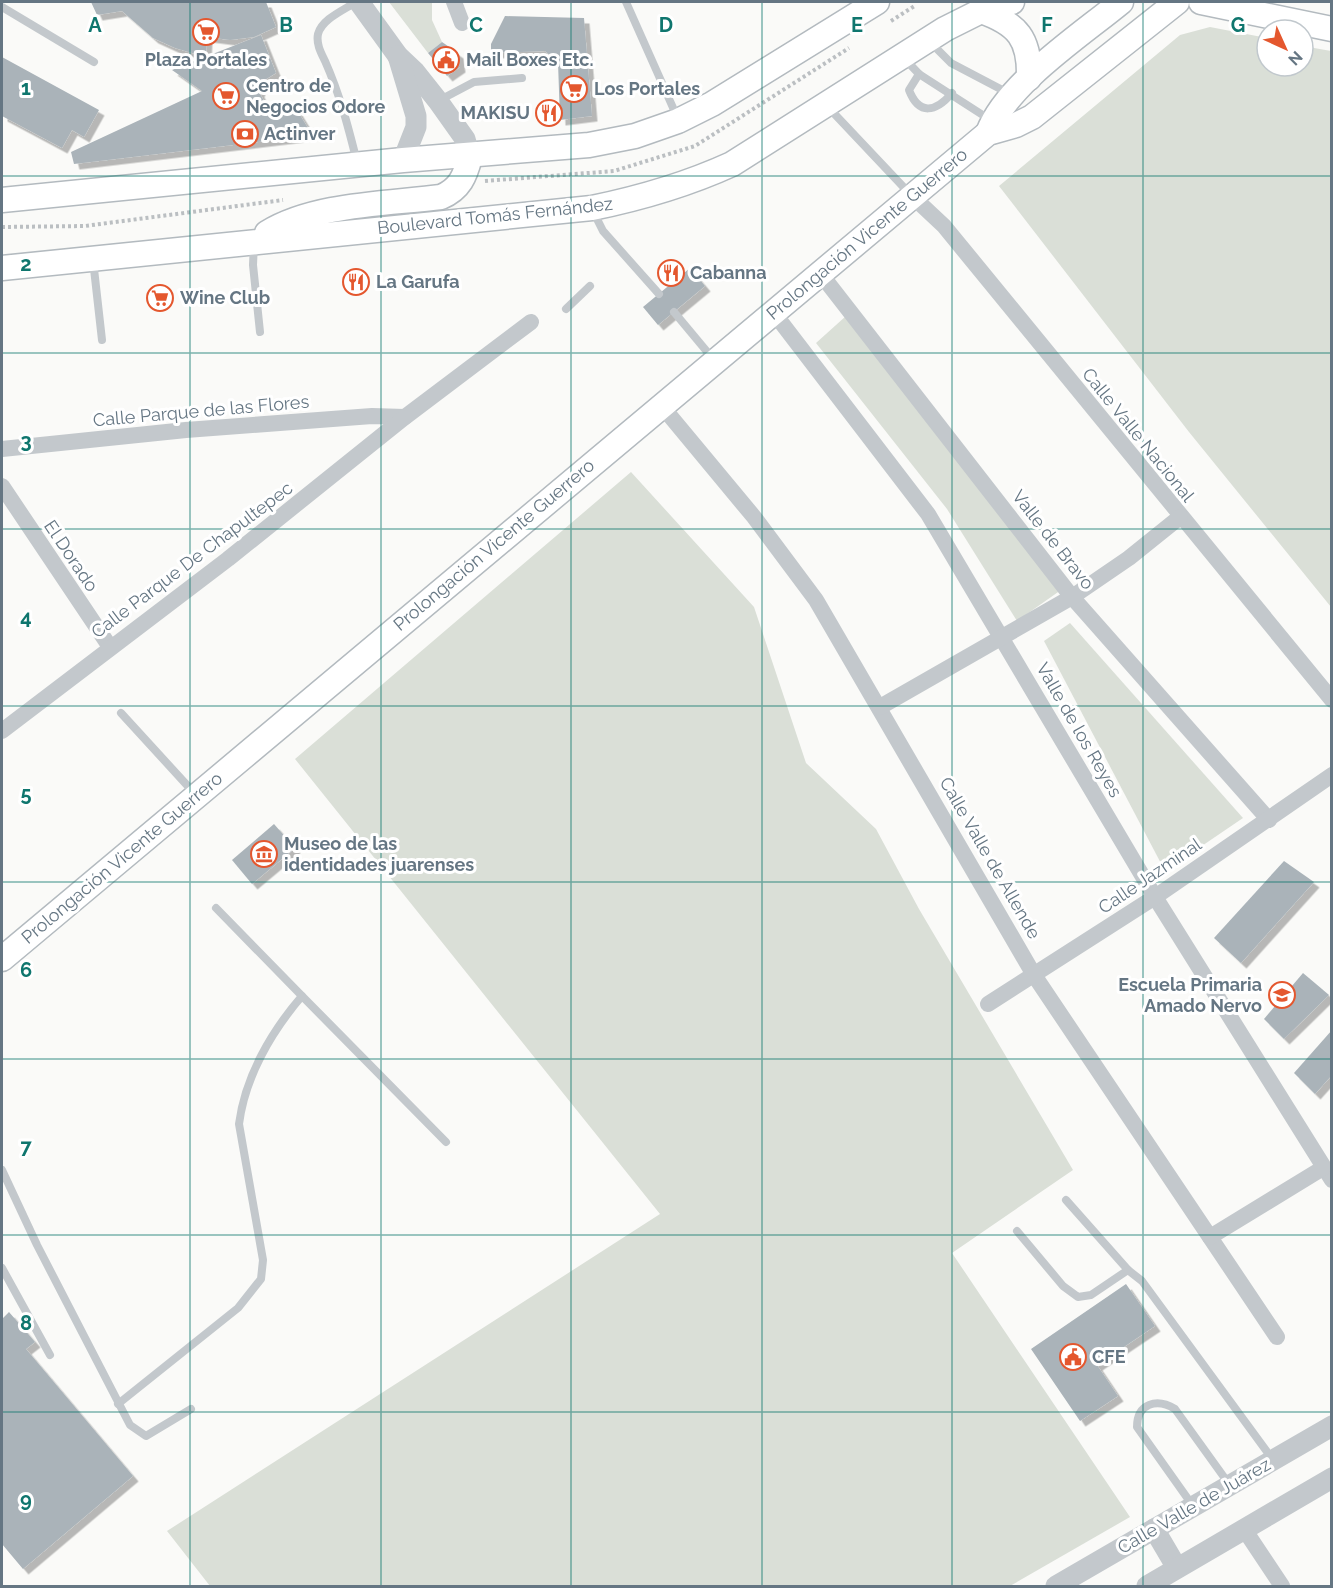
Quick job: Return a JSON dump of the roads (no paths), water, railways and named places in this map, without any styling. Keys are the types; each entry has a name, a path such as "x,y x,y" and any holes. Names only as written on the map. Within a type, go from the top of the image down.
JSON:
{"main road":[{"path":"2,200 403,160 470,157 589,145 635,136 712,104 878,2"},
{"name":"Boulevard Tomás Fernández","path":"2,267 592,208 649,196 696,181 732,164 928,40 981,11 1012,2"},
{"path":"990,127 1011,94 1121,2"},
{"path":"990,127 1016,125 1032,117 1177,2"},
{"path":"1201,2 1332,29"},
{"path":"981,11 1004,20 1021,36 1030,61 1029,78"},
{"name":"Prolongación Vicente Guerrero","path":"2,959 912,196 990,127"},
{"path":"254,240 281,224 311,214 441,197 453,192 459,185 470,157"}],"street":[{"path":"358,2 398,56 438,101 465,140 470,157"},
{"path":"454,2 462,23"},
{"path":"398,56 401,74 416,116 416,127 403,160"},
{"name":"Calle Valle Nacional","path":"912,196 944,226 1180,518 1332,700"},
{"name":"Valle de Bravo","path":"820,273 1072,597 1269,820"},
{"name":"Valle de los Reyes","path":"774,312 921,504 1004,637 1155,897 1327,1174"},
{"name":"Calle Parque De Chapultepec","path":"2,731 228,559 405,417 531,322"},
{"name":"Calle Valle de Allende","path":"661,405 788,561 837,634 1034,975 1277,1337"},
{"name":"Calle Parque de las Flores","path":"2,449 186,430 390,415 405,417"},
{"name":"El Dorado","path":"2,486 110,647"},
{"path":"880,707 1072,597 1129,558 1180,518"},
{"name":"Calle Jazminal","path":"988,1004 1155,897 1332,775"},
{"path":"1210,1237 1327,1174"},
{"name":"Calle Valle de Juárez","path":"1056,1587 1332,1426"},
{"path":"1147,1587 1332,1478"},
{"path":"1154,1529 1177,1568"},
{"path":"1244,1529 1282,1587"}],"lane":[{"path":"358,2 327,21 318,35 319,47 343,100 358,165"},
{"path":"626,2 678,120"},
{"path":"2,7 94,62"},
{"path":"928,40 951,63 1011,94"},
{"path":"903,56 919,74 952,93 990,127"},
{"path":"919,74 909,90 913,99 922,107 932,109 941,106 952,93"},
{"path":"438,101 474,82 522,78"},
{"path":"826,106 912,196"},
{"path":"2,193 25,198"},
{"path":"592,208 603,231 659,294"},
{"path":"254,240 252,265 260,332"},
{"path":"93,259 102,340"},
{"path":"566,309 590,286"},
{"path":"674,312 715,361"},
{"path":"121,713 196,795"},
{"path":"216,908 446,1142"},
{"path":"118,1404 238,1308 261,1279 263,1260 239,1124 241,1107 246,1089 272,1037 285,1016 302,996"},
{"path":"2,1170 130,1425 146,1436 191,1409"},
{"path":"1066,1200 1128,1270 1153,1294 1273,1460"},
{"path":"1017,1231 1063,1286 1078,1297 1091,1296 1128,1270"},
{"path":"2,1268 51,1355"},
{"path":"1193,1506 1137,1427 1137,1419 1142,1410 1154,1402 1164,1402 1175,1409 1229,1485"}],"place":[{"name":"Plaza Portales","path":"206,32"},
{"name":"Mail Boxes Etc.","path":"446,60"},
{"name":"Los Portales","path":"574,89"},
{"name":"Centro de Negocios Odore","path":"226,96"},
{"name":"MAKISU","path":"549,113"},
{"name":"Actinver","path":"245,134"},
{"name":"Cabanna","path":"671,273"},
{"name":"La Garufa","path":"356,282"},
{"name":"Wine Club","path":"160,298"},
{"name":"Museo de las identidades juarenses","path":"264,854"},
{"name":"Escuela Primaria Amado Nervo","path":"1282,995"},
{"name":"CFE","path":"1073,1357"}]}
